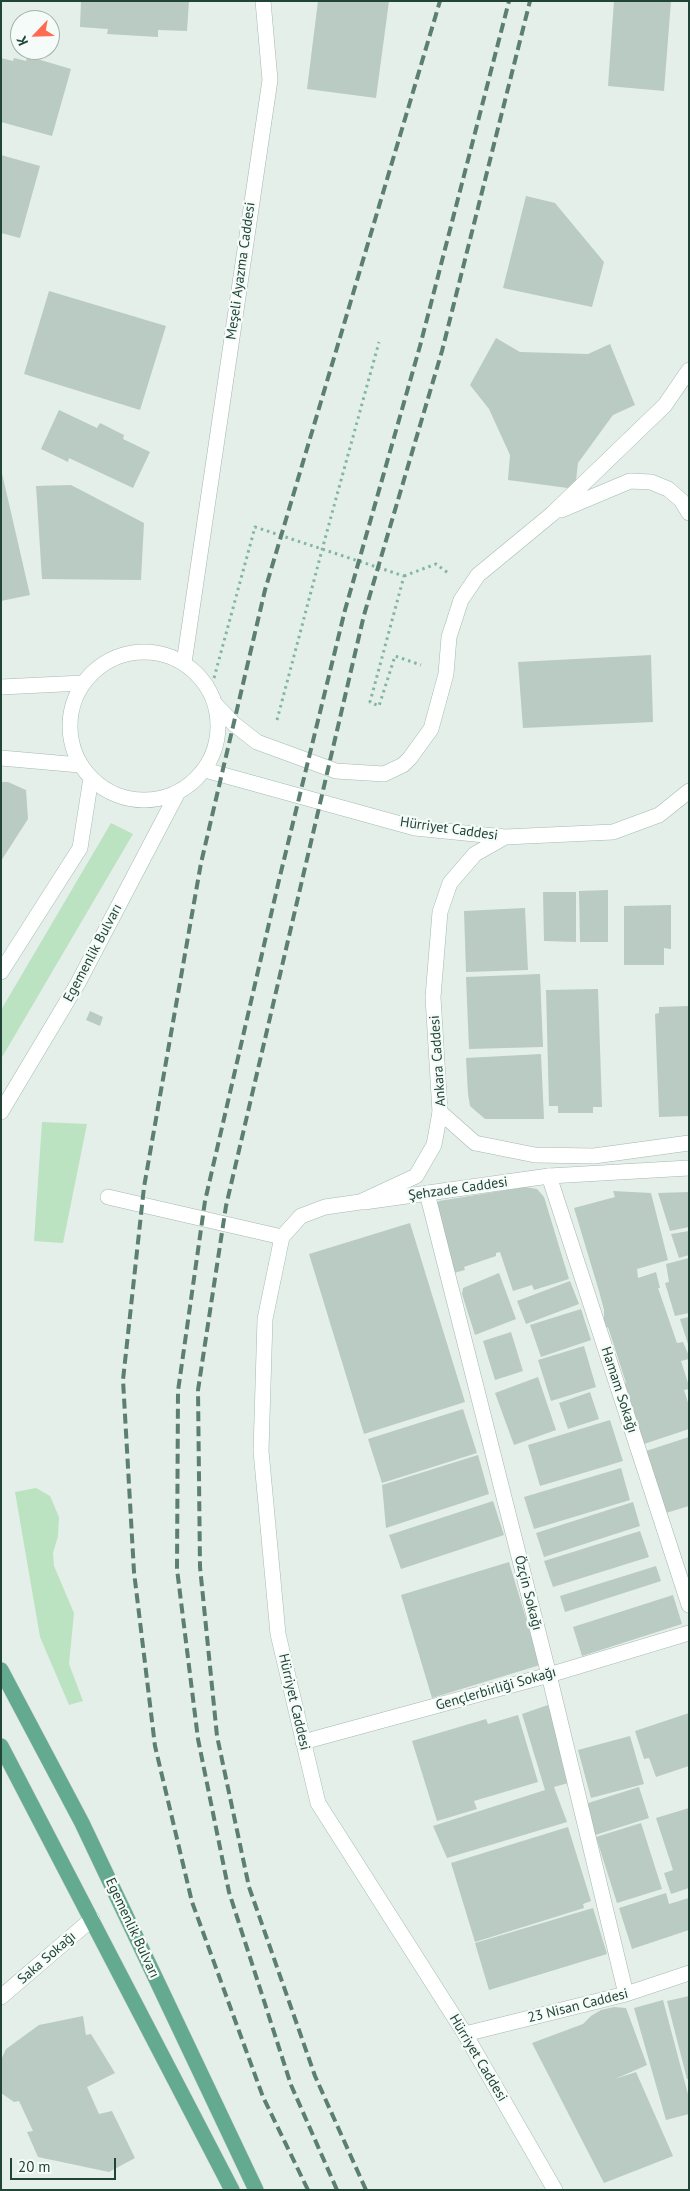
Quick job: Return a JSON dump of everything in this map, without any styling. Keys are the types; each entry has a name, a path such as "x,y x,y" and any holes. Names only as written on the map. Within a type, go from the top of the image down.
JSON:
{"main road":[{"name":"Meşeli Ayazma Caddesi","path":"184,663 270,80 263,1"},
{"path":"213,698 234,724 257,742 336,771 384,774 403,765 432,729 446,674 449,637 461,600 478,575 552,514 665,405 689,370"},
{"path":"552,514 630,481 651,482 668,489 681,500 689,513"},
{"name":"Egemenlik Bulvarı","path":"139,652 161,654 184,663 200,677 213,698 219,727 215,750 204,770 187,788 165,798 141,801 117,796 96,784 80,766 72,745 69,724 73,702 83,682 99,667 118,656 139,652"},
{"path":"1,687 83,682"},
{"path":"1,758 80,766"},
{"name":"Hürriyet Caddesi","path":"204,770 415,828 506,837 613,832 659,815 689,790"},
{"path":"1,972 80,848 91,778"},
{"name":"Egemenlik Bulvarı","path":"1,1112 78,982 178,792"},
{"name":"Ankara Caddesi","path":"506,837 475,854 450,883 440,912 433,997 440,1112 475,1144 534,1155 594,1156 689,1143"},
{"name":"Şehzade Caddesi","path":"360,1202 416,1176 434,1145 440,1112"},
{"name":"Şehzade Caddesi","path":"360,1202 549,1176 689,1168"},
{"name":"Hamam Sokağı","path":"549,1176 689,1605"},
{"name":"Özçin Sokağı","path":"426,1194 549,1675 626,1994"},
{"path":"108,1197 282,1237 301,1216 325,1207 360,1202"},
{"name":"Hürriyet Caddesi","path":"282,1237 265,1319 261,1451 278,1634 318,1803 465,2034 554,2190"},
{"name":"Gençlerbirliği Sokağı","path":"303,1742 549,1675 689,1633"},
{"name":"Egemenlik Bulvarı","path":"1,1670 82,1823 256,2190"},
{"name":"Egemenlik Bulvarı","path":"1,1746 232,2190"},
{"name":"Saka Sokağı","path":"1,1997 92,1919"},
{"name":"23 Nisan Caddesi","path":"465,2034 626,1994 689,1973"}],"path":[{"path":"277,720 379,342"},
{"path":"213,698 255,527 404,576 436,564"},
{"path":"404,576 370,702 379,706 395,656 446,674"}],"green space":[{"path":"111,823 133,834 1,1059 1,1010"},
{"path":"42,1122 87,1124 63,1243 34,1241"},
{"path":"36,1488 50,1496 59,1517 58,1536 53,1553 54,1566 74,1613 69,1664 83,1701 69,1705 40,1637 15,1492"}],"building":[{"path":"81,1 189,1 187,31 158,30 158,37 107,34 108,29 80,27"},
{"path":"318,1 389,1 376,98 307,89"},
{"path":"614,1 671,1 664,91 608,86"},
{"path":"1,58 13,61 41,60 71,69 52,136 1,122"},
{"path":"1,155 40,166 20,238 1,233"},
{"path":"526,196 555,203 604,262 592,307 503,288"},
{"path":"49,291 166,326 140,410 24,374"},
{"path":"496,338 520,352 588,354 610,344 635,405 613,415 578,463 575,489 508,480 510,455 489,409 470,385"},
{"path":"59,410 97,428 100,423 124,435 123,439 150,452 133,488 69,458 68,462 41,449"},
{"path":"1,469 30,595 1,601"},
{"path":"71,485 144,523 141,580 42,579 36,486"},
{"path":"651,655 653,722 523,728 518,662"},
{"path":"1,782 8,782 26,790 28,819 1,861"},
{"path":"608,890 608,942 580,942 579,891"},
{"path":"543,892 576,892 576,942 544,941"},
{"path":"671,905 671,949 664,948 664,965 624,965 624,906"},
{"path":"525,908 528,970 466,972 464,911"},
{"path":"540,974 543,1047 469,1049 466,977"},
{"path":"598,989 602,1107 593,1107 593,1113 558,1113 558,1106 549,1106 546,990"},
{"path":"689,1006 689,1116 659,1117 655,1014 659,1013 659,1007"},
{"path":"90,1011 103,1017 100,1026 86,1020"},
{"path":"541,1054 544,1119 485,1119 470,1106 466,1058"},
{"path":"525,1187 537,1189 544,1197 569,1279 534,1290 532,1285 513,1291 500,1252 496,1253 496,1256 464,1267 465,1270 454,1273 435,1205 439,1201"},
{"path":"613,1191 651,1193 668,1260 637,1269 638,1278 656,1272 660,1288 658,1288 677,1343 683,1342 689,1356 689,1359 681,1361 689,1386 689,1389 684,1390 689,1406 689,1429 641,1445 622,1384 626,1383 608,1327 604,1329 604,1310 574,1208 615,1197"},
{"path":"689,1192 689,1227 670,1231 658,1193"},
{"path":"410,1223 465,1402 364,1434 309,1254"},
{"path":"689,1231 689,1255 679,1258 671,1234"},
{"path":"689,1258 689,1313 675,1316 665,1283 669,1282 666,1264"},
{"path":"499,1273 516,1319 475,1335 462,1294 463,1288"},
{"path":"570,1281 579,1304 526,1324 517,1301"},
{"path":"581,1309 591,1340 541,1357 530,1325"},
{"path":"689,1317 689,1344 688,1344 680,1319"},
{"path":"511,1332 523,1371 495,1380 483,1341"},
{"path":"584,1346 596,1387 551,1401 538,1360"},
{"path":"538,1377 556,1430 514,1445 495,1393"},
{"path":"590,1392 599,1419 568,1429 559,1403"},
{"path":"463,1409 477,1453 382,1483 368,1439"},
{"path":"610,1420 623,1461 540,1486 528,1445"},
{"path":"689,1437 689,1506 666,1513 646,1451"},
{"path":"478,1455 489,1494 386,1528 382,1485"},
{"path":"621,1468 630,1500 534,1529 524,1497"},
{"path":"493,1501 504,1535 401,1569 389,1535"},
{"path":"633,1502 640,1526 544,1557 536,1533"},
{"path":"640,1531 649,1557 553,1587 544,1561"},
{"path":"509,1562 540,1665 432,1698 401,1595"},
{"path":"656,1566 661,1581 565,1612 560,1596"},
{"path":"673,1595 682,1624 582,1656 573,1627"},
{"path":"548,1705 572,1782 554,1787 567,1822 447,1858 433,1826 545,1790 522,1714"},
{"path":"689,1713 689,1766 656,1777 649,1758 644,1759 635,1731"},
{"path":"518,1715 538,1782 474,1801 477,1809 437,1821 412,1741 486,1719 488,1724"},
{"path":"630,1736 644,1784 591,1798 578,1750"},
{"path":"639,1787 649,1818 595,1835 585,1804"},
{"path":"689,1808 689,1888 671,1894 664,1873 673,1870 656,1818"},
{"path":"641,1823 662,1889 617,1903 596,1837"},
{"path":"568,1827 591,1901 583,1904 584,1908 475,1942 451,1863"},
{"path":"666,1893 669,1904 689,1898 689,1930 632,1949 619,1908"},
{"path":"593,1908 607,1954 489,1990 475,1943"},
{"path":"689,1996 689,2079 687,2079 667,2001"},
{"path":"663,2000 689,2098 689,2114 666,2120 634,2008"},
{"path":"614,2007 626,2008 647,2065 615,2079 636,2072 673,2156 604,2183 532,2043 583,2024 601,2010"},
{"path":"83,2016 86,2035 91,2034 115,2073 87,2087 99,2114 112,2111 135,2158 109,2172 38,2157 27,2132 33,2131 19,2101 14,2102 1,2093 1,2060 6,2049 39,2025"}],"railway":[{"path":"308,2190 263,2097 192,1902 155,1746 134,1572 123,1380 144,1187 201,863 265,590 440,1"},
{"path":"337,2190 291,2085 229,1892 198,1739 177,1569 178,1391 205,1201 279,880 345,610 420,346 509,1"},
{"path":"366,2190 315,2076 249,1887 217,1736 200,1567 198,1390 226,1206 364,615 442,351 530,1"}]}
